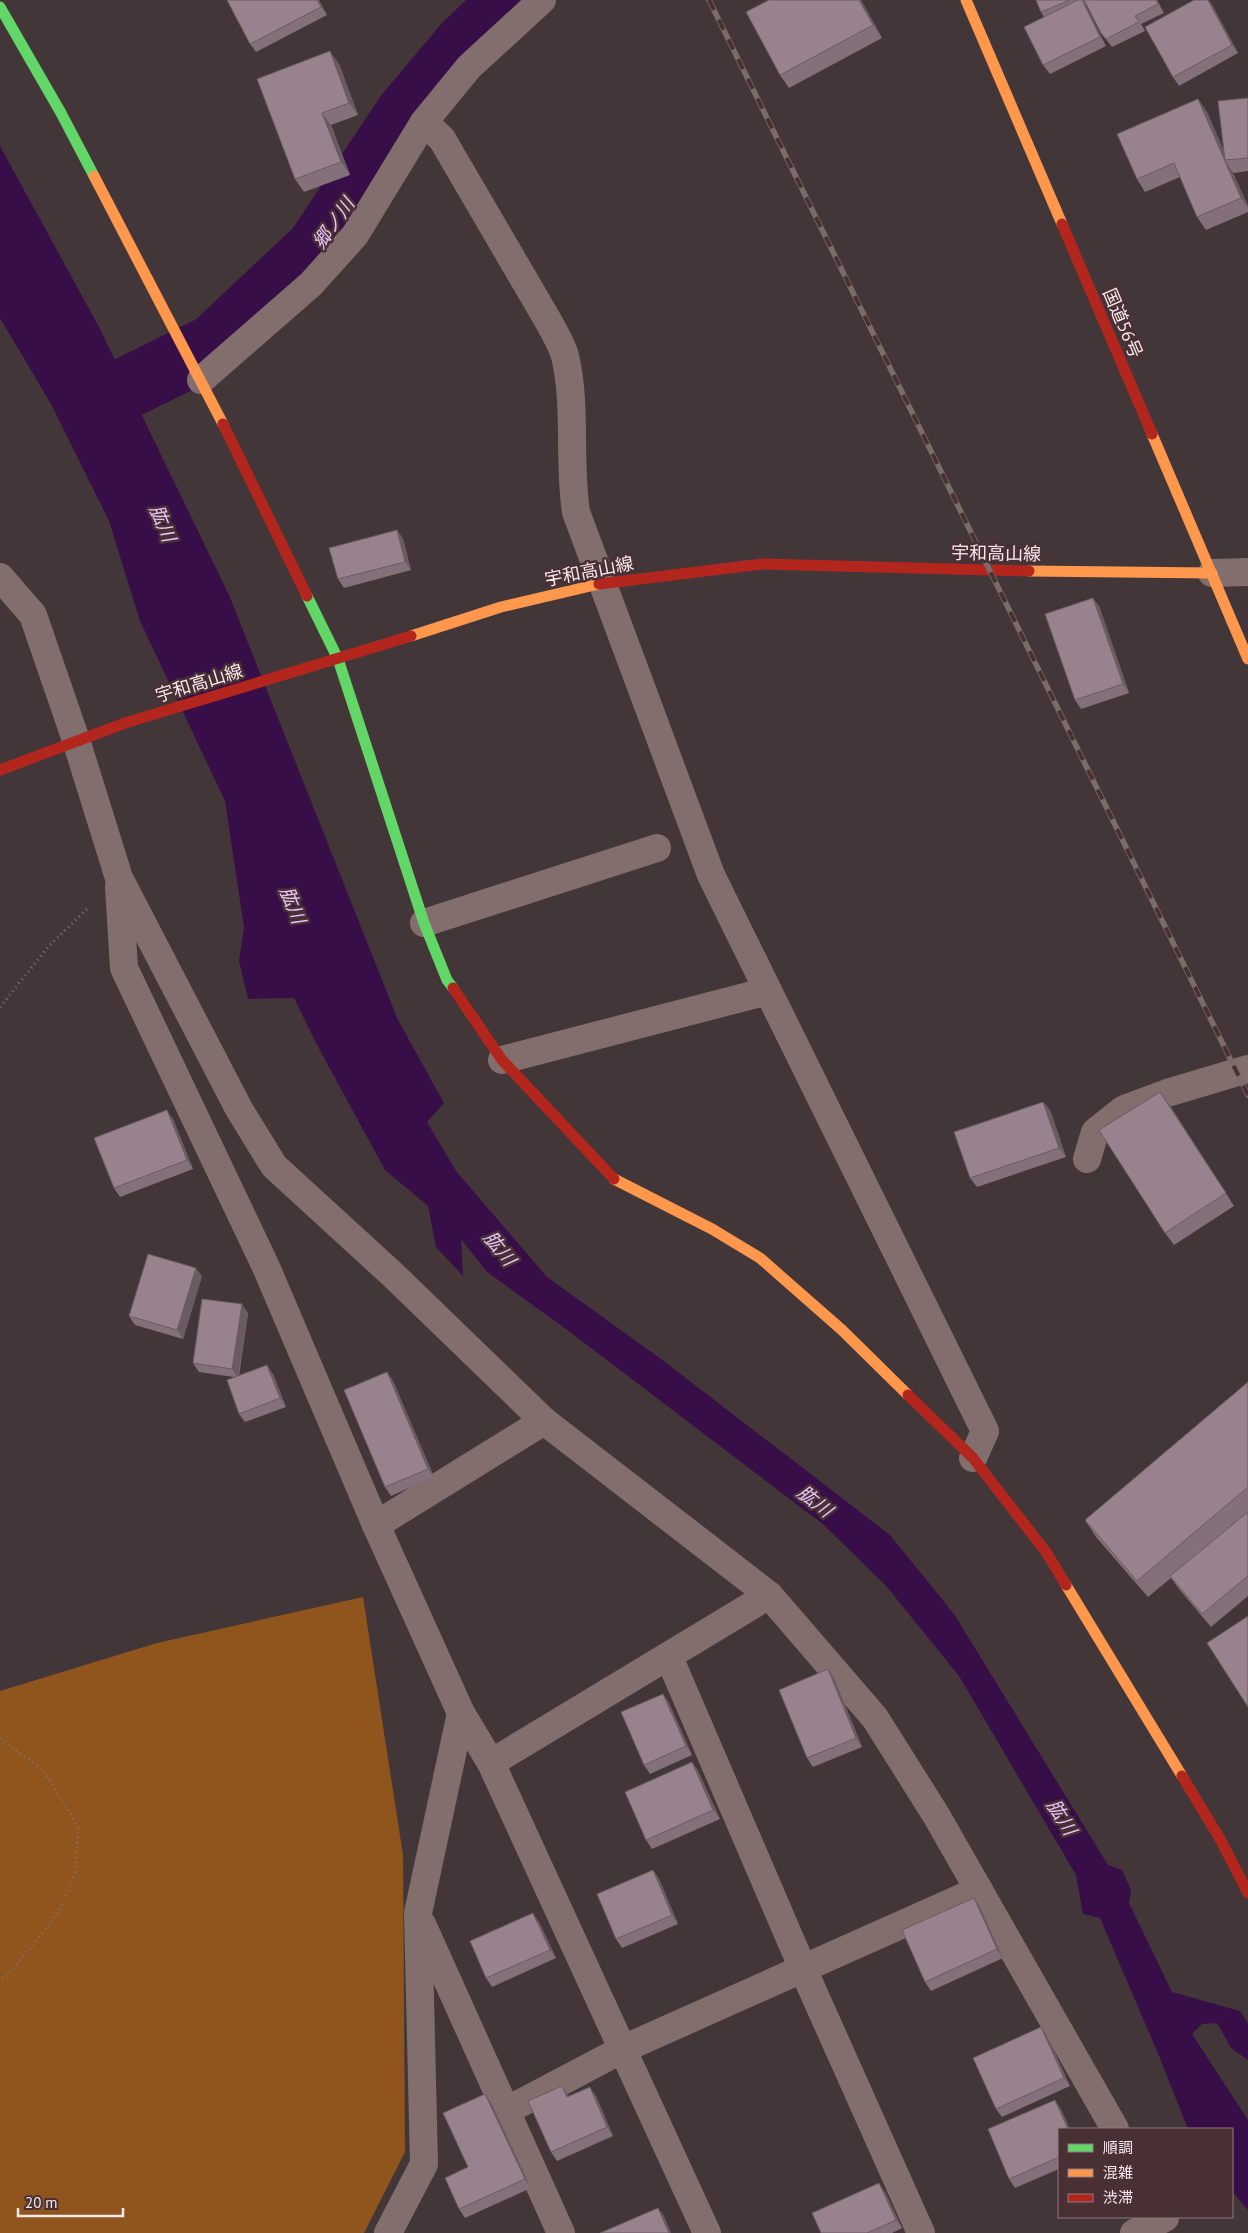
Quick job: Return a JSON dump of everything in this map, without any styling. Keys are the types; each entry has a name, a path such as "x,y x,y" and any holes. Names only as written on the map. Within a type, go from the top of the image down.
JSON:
{"main road":[{"name":"国道56号","path":"966,0 1248,659"},
{"path":"0,6 61,113 201,380 338,660 424,923 447,980 502,1060 611,1178 712,1229 760,1258 842,1330 974,1458 1046,1552 1220,1839 1248,1894"},
{"name":"宇和高山線","path":"0,770 125,723 338,660 501,607 602,583 762,564 991,571 1212,573"}],"street":[{"path":"201,380 311,284 355,235 424,122 469,67 542,0"},
{"path":"424,122 442,139 550,324 564,354 571,393 571,484 576,512 602,583 711,875 985,1431 974,1458"},
{"path":"1212,573 1248,572"},
{"path":"0,577 33,616 76,740 119,878 239,1109 274,1166 392,1274 544,1421 769,1595 875,1718 936,1815 1114,2128"},
{"path":"424,923 657,848"},
{"path":"119,878 124,968 266,1267 376,1525 461,1713 491,1763 707,2233"},
{"path":"502,1060 768,991"},
{"path":"1087,1159 1095,1132 1124,1109 1167,1093 1248,1069"},
{"path":"376,1525 544,1421"},
{"path":"491,1763 769,1595"},
{"path":"669,1657 802,1969 921,2233"},
{"path":"388,2233 424,2164 418,1913 461,1713"},
{"path":"506,2111 623,2050 979,1890"},
{"path":"418,1913 561,2233"},
{"path":"1134,2233 1168,2223"}],"path":[{"path":"0,1006 48,947 119,878"},
{"path":"0,1739 42,1768 78,1826 76,1871 59,1912 8,1975 0,1980"}],"shaded area":[{"path":"363,1597 403,1855 405,2152 364,2233 0,2233 0,1691 157,1643"}],"water":[{"name":"肱川","path":"0,146 99,327 229,595 398,1020 444,1103 427,1122 456,1171 547,1277 661,1359 890,1535 954,1614 1108,1865 1122,1870 1131,1890 1129,1903 1172,1992 1240,2011 1248,2023 1248,2060 1231,2048 1217,2023 1202,2024 1192,2034 1248,2120 1248,2210 1233,2192 1233,2128 1188,2128 1100,1918 1083,1914 1076,1875 959,1676 887,1587 824,1525 566,1329 487,1272 461,1239 463,1276 436,1247 428,1206 385,1170 316,1043 294,998 248,999 239,961 244,927 225,801 140,621 109,521 51,404 0,318"}],"building":[{"path":"227,0 317,0 321,7 250,44"},
{"path":"769,0 859,0 873,25 780,75 746,12"},
{"path":"1036,0 1070,0 1041,12"},
{"path":"1078,0 1082,0 1100,37 1043,65 1024,27"},
{"path":"1084,0 1156,0 1158,4 1135,16 1139,22 1106,39"},
{"path":"1194,0 1208,0 1232,45 1173,77 1145,27"},
{"path":"330,51 349,103 322,113 341,162 295,179 257,79"},
{"path":"1248,98 1248,158 1225,160 1218,101"},
{"path":"1198,99 1241,198 1197,217 1174,163 1137,179 1117,134"},
{"path":"397,530 405,562 338,579 329,548"},
{"path":"1093,598 1123,684 1075,700 1045,614"},
{"path":"1160,1092 1226,1193 1165,1233 1099,1130"},
{"path":"1043,1102 1059,1148 970,1178 954,1132"},
{"path":"167,1110 187,1160 114,1188 94,1138"},
{"path":"148,1254 196,1268 177,1330 129,1316"},
{"path":"202,1299 242,1304 232,1369 193,1363"},
{"path":"267,1365 280,1398 239,1414 227,1380"},
{"path":"387,1372 428,1469 385,1487 344,1390"},
{"path":"1248,1382 1248,1487 1137,1581 1085,1520"},
{"path":"1248,1512 1248,1576 1202,1614 1170,1576"},
{"path":"1248,1616 1248,1707 1207,1643"},
{"path":"828,1669 856,1738 807,1758 779,1690"},
{"path":"663,1694 686,1746 644,1765 621,1712"},
{"path":"692,1762 713,1810 646,1840 625,1792"},
{"path":"653,1870 672,1915 616,1939 597,1894"},
{"path":"974,1898 997,1949 925,1982 902,1930"},
{"path":"533,1913 550,1950 486,1978 470,1941"},
{"path":"1041,2027 1064,2078 996,2109 973,2058"},
{"path":"562,2086 567,2097 590,2087 607,2127 551,2152 528,2101"},
{"path":"485,2094 525,2179 459,2209 445,2178 468,2167 443,2113"},
{"path":"1055,2100 1068,2128 1058,2128 1058,2157 1009,2179 988,2129"},
{"path":"879,2183 896,2220 867,2233 821,2233 812,2213"},
{"path":"658,2208 669,2233 600,2233"}],"waterway":[{"name":"郷ノ川","path":"110,396 214,345 317,248 406,114 465,44 511,0"}],"railway":[{"path":"709,0 1248,1095"}],"traffic: fast":[{"path":"0,7 61,113 94,176"},
{"path":"307,596 338,659 424,923 447,980 453,988"}],"traffic: slow":[{"path":"966,0 1062,224"},
{"path":"94,176 223,424"},
{"path":"1152,434 1248,659"},
{"path":"1029,571 1212,573"},
{"path":"411,636 501,607 599,584"},
{"path":"614,1179 712,1229 760,1258 842,1330 908,1395"},
{"path":"1066,1585 1182,1776"}],"traffic: jam":[{"path":"1062,224 1152,434"},
{"path":"223,424 307,596"},
{"path":"599,584 762,564 1029,571"},
{"path":"0,770 125,723 411,636"},
{"path":"453,988 502,1060 614,1179"},
{"path":"908,1395 973,1458 1046,1552 1066,1585"},
{"path":"1182,1776 1220,1839 1248,1893"}]}
